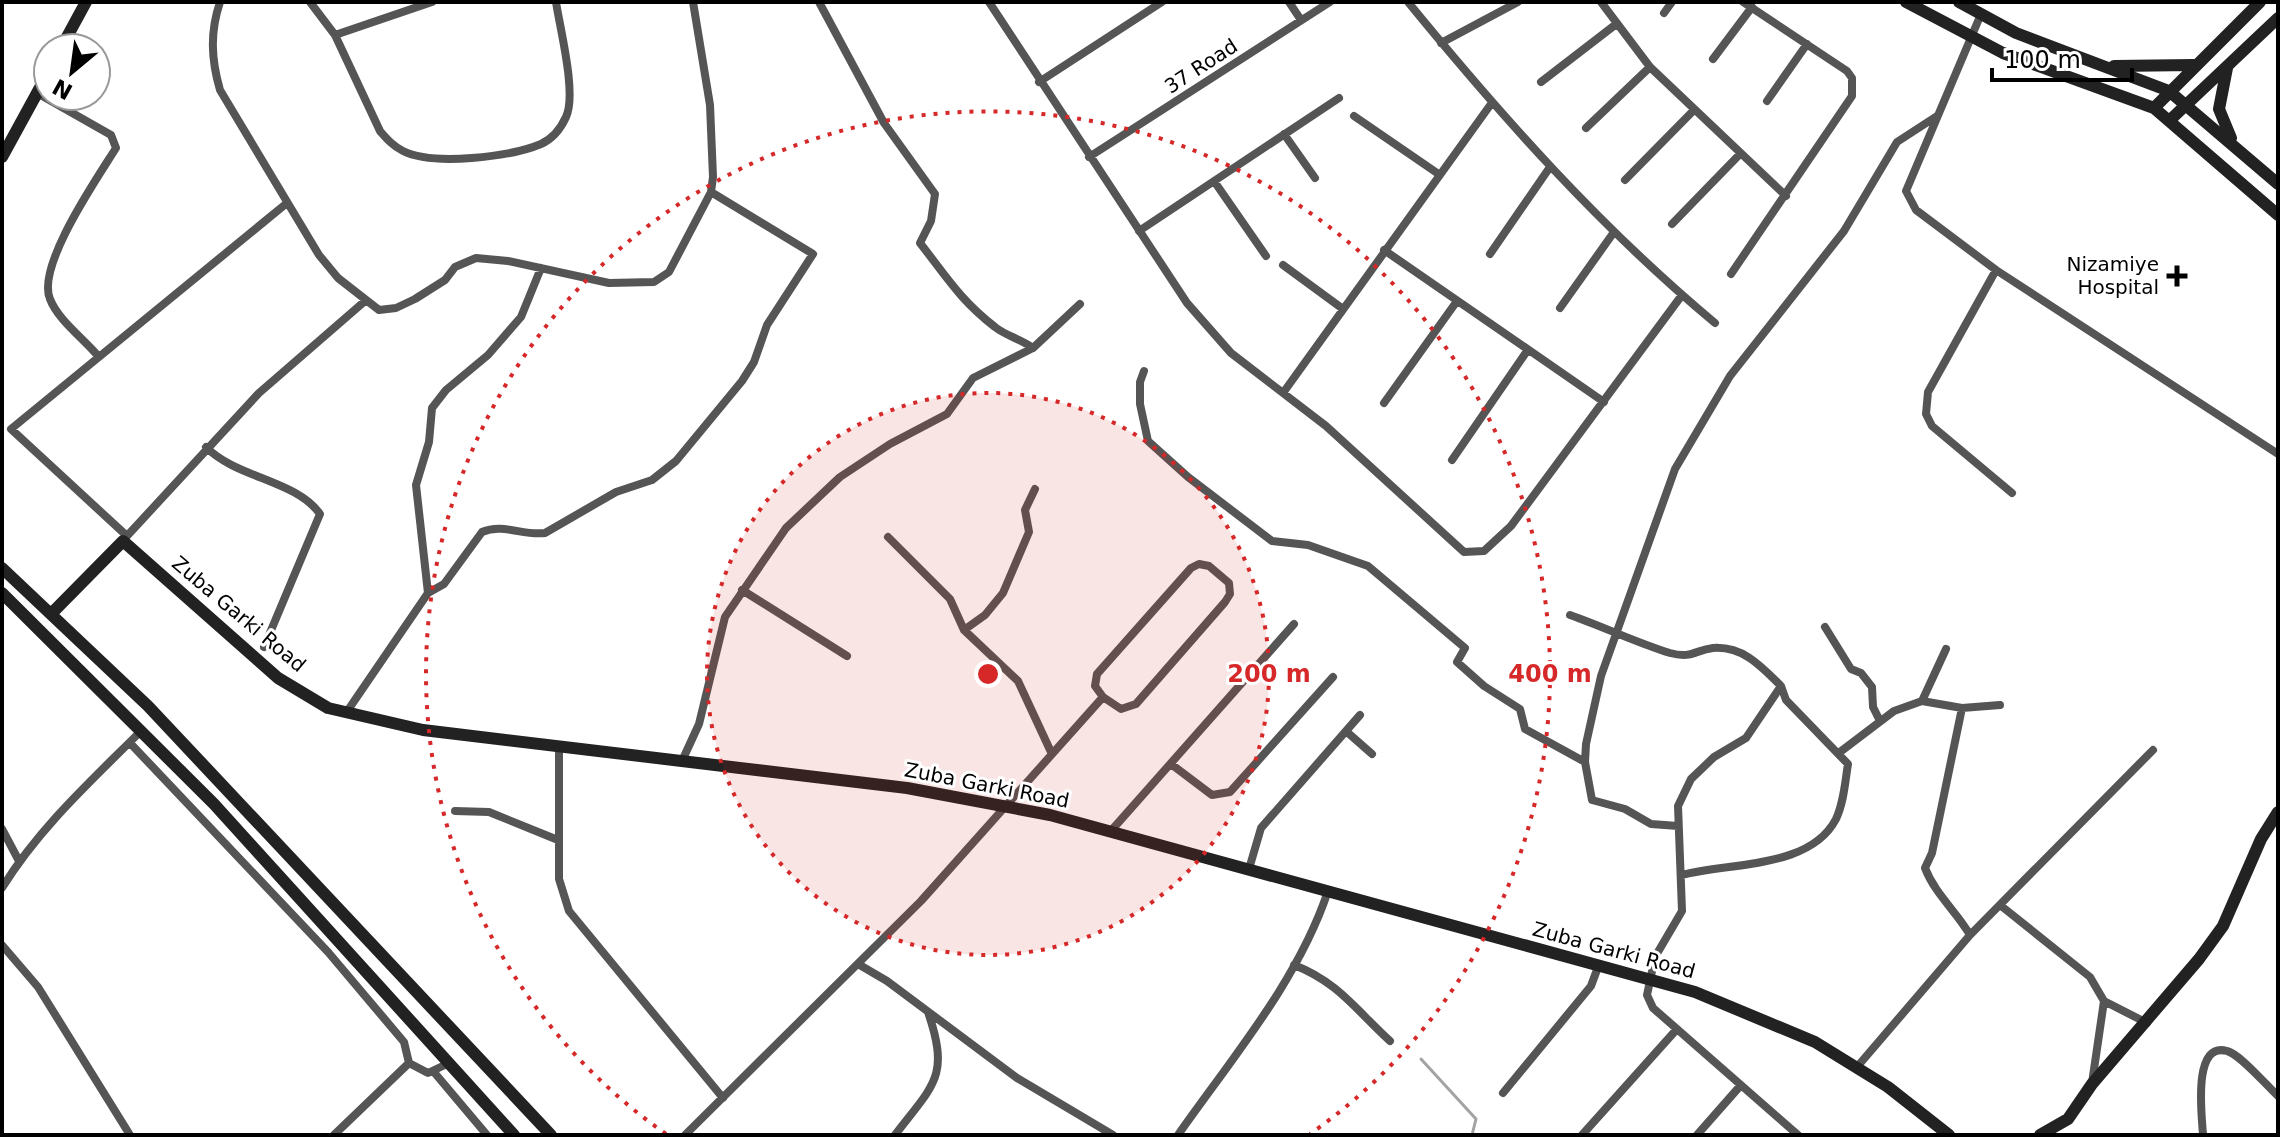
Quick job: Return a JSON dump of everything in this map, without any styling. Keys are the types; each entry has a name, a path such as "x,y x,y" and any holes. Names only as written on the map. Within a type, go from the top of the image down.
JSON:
{"main road":[{"path":"70,32 86,2"},
{"path":"1906,2 1971,38 2154,108 2278,215"},
{"path":"1959,2 2016,33 2169,91 2278,184"},
{"path":"2154,108 2260,2"},
{"path":"2169,121 2278,18"},
{"path":"2102,65 2194,65"},
{"path":"2227,66 2219,109 2237,147"},
{"path":"2,157 32,102"},
{"path":"51,614 125,538"},
{"name":"Zuba Garki Road","path":"125,538 278,678 328,708 423,730 907,788 1003,806 1110,832 1695,992 1782,1026 1857,1067 1949,1135"},
{"path":"2,568 168,726 551,1135"},
{"path":"2,593 214,804 514,1135"},
{"path":"2040,1135 2068,1119 2092,1084 2147,1024 2223,926 2261,839 2278,812"}],"street":[{"path":"220,2 212,36 212,62 220,90 319,255 338,278 379,310 396,308 445,280 455,267 476,258 609,283 654,282 676,262 711,192 710,105 693,2"},
{"path":"310,2 335,35 380,131 391,144 404,152 438,160 468,159 542,144 563,122 570,102 556,2"},
{"path":"335,35 432,2"},
{"path":"819,2 884,123 935,194 931,221 920,243 950,287 970,306 999,330 1018,337 1033,348"},
{"path":"1039,82 1162,2"},
{"path":"1289,2 1301,20"},
{"name":"37 Road","path":"1089,157 1330,2"},
{"path":"1408,2 1491,104 1550,167 1614,232 1715,323"},
{"path":"1441,43 1518,2"},
{"path":"1601,2 1615,25 1650,67 1786,196"},
{"path":"1664,13 1672,2"},
{"path":"1731,274 1786,196 1852,96 1854,88 1847,71 1743,2"},
{"path":"992,3 1039,82 1210,333 1326,426 1456,547 1472,554 1496,543 1511,526 1682,295"},
{"path":"1713,59 1752,7"},
{"path":"1981,14 1908,182 1908,198 1916,210 1996,270 2278,454"},
{"path":"1541,82 1615,25"},
{"path":"1767,101 1807,44"},
{"path":"1586,128 1650,67"},
{"path":"1139,231 1339,98"},
{"path":"1283,393 1491,104"},
{"path":"1625,180 1694,110"},
{"path":"70,112 111,135 116,148 67,231 48,288 53,306 98,356"},
{"path":"1354,116 1440,175"},
{"path":"1678,826 1651,824 1625,809 1592,800 1585,762 1601,676 1675,469 1707,413 1751,347 1844,231 1897,142 1937,116"},
{"path":"1284,134 1315,178"},
{"path":"1672,224 1740,154"},
{"path":"1490,254 1550,167"},
{"path":"1214,181 1266,256"},
{"path":"346,713 428,593 444,584 482,532 504,528 525,534 545,533 616,492 652,480 676,461 742,381 754,362 767,325 813,254 711,192"},
{"path":"287,203 11,429 125,538 259,393 365,301"},
{"path":"1560,308 1614,232"},
{"path":"1384,250 1604,402"},
{"path":"1283,265 1343,309"},
{"path":"428,593 416,485 429,442 432,408 446,390 488,355 521,317 541,268"},
{"path":"1996,270 1928,392 1926,414 1932,426 2012,493"},
{"path":"1384,403 1457,301"},
{"path":"682,761 699,724 719,633 742,590 786,528 840,477 890,444 947,414 973,378 1033,348 1080,304"},
{"path":"1452,460 1527,351"},
{"path":"1144,371 1140,382 1140,404 1148,441 1188,477 1272,541 1308,545 1368,566 1465,648 1457,662 1484,686 1520,709 1525,729 1585,762"},
{"path":"206,447 225,464 294,494 320,514 264,647"},
{"path":"964,630 985,615 1003,593 1029,532 1025,510 1035,489"},
{"path":"888,537 950,599 964,630 1018,681 1051,752"},
{"path":"1205,564 1229,583 1230,594 1225,602 1136,704 1121,709 1103,697 1095,686 1097,674 1191,568 1205,564"},
{"path":"742,590 847,656"},
{"path":"1570,615 1671,653 1691,657 1712,648 1735,649 1757,661 1781,686 1786,700 1821,738 1840,752 1848,764 1843,800 1835,820 1818,841 1789,858 1713,867 1682,875"},
{"path":"1110,832 1294,624"},
{"path":"1825,627 1851,669 1861,673 1872,687 1873,707 1880,721"},
{"path":"1922,701 1946,649"},
{"path":"1171,764 1199,788 1222,796 1333,677"},
{"path":"1781,686 1746,738 1714,757 1691,779 1678,806 1682,911 1661,944 1649,979 1648,1002 1798,1135"},
{"path":"685,1135 921,901 1103,697"},
{"path":"1840,752 1894,711 1922,701 1962,708 2000,705"},
{"path":"1962,708 1932,853 1925,868 1933,888 1956,910 1970,935"},
{"path":"1249,869 1261,828 1360,715"},
{"path":"2,888 19,861 53,820 140,732"},
{"path":"1347,732 1372,754"},
{"path":"130,743 328,952 404,1042 409,1063 417,1070 433,1071 447,1064"},
{"path":"559,746 559,879 569,911 723,1098"},
{"path":"1857,1067 1970,935 2153,750"},
{"path":"455,811 489,812 558,840"},
{"path":"2,829 19,861"},
{"path":"1178,1135 1294,965 1328,891"},
{"path":"2000,905 2090,977 2104,1001 2147,1024"},
{"path":"2,945 38,987 130,1135"},
{"path":"858,964 887,981 1017,1078 1113,1135"},
{"path":"1294,965 1329,981 1390,1041"},
{"path":"1503,1093 1591,986 1598,967"},
{"path":"2092,1084 2104,1001"},
{"path":"895,1135 937,1076 939,1045 928,1012"},
{"path":"1582,1135 1677,1029"},
{"path":"2203,1135 2202,1070 2206,1059 2215,1051 2226,1050 2237,1057 2278,1096"},
{"path":"334,1135 409,1063"},
{"path":"433,1071 487,1135"},
{"path":"1697,1135 1741,1085"}],"waterway":[{"path":"1421,1059 1476,1119 1472,1135"}],"place":[{"name":"Nizamiye Hospital","path":"2177,276"}]}
